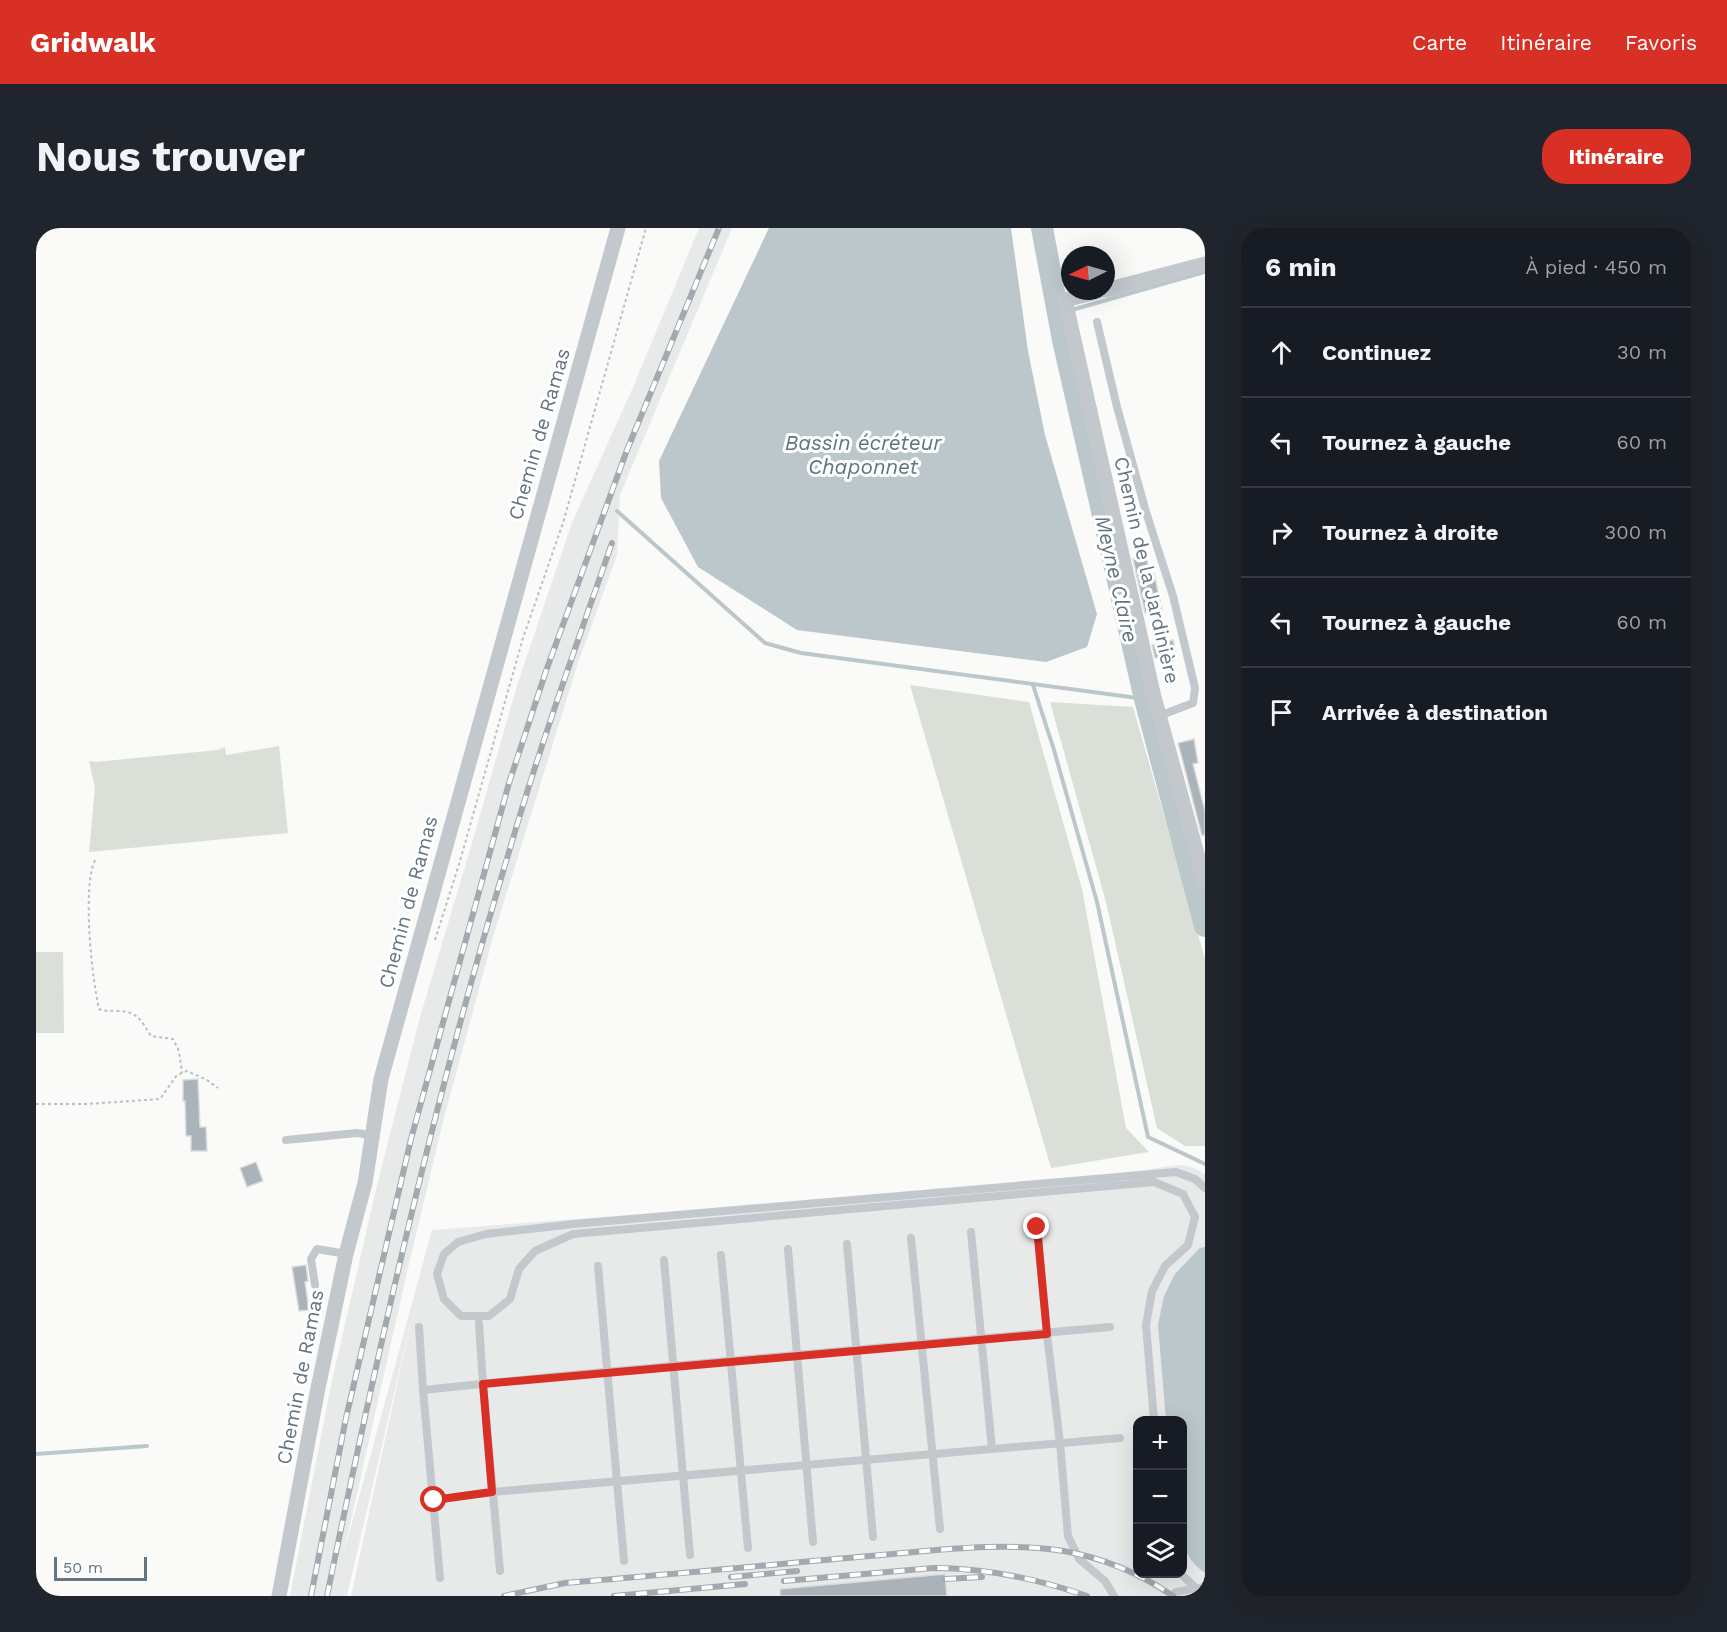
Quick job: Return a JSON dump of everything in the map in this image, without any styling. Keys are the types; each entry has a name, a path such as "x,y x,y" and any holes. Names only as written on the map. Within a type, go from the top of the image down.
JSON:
{"street":[{"name":"Chemin de Ramas","path":"279,1596 317,1393 346,1254 365,1183 381,1079 618,228"},
{"path":"1115,288 1205,264"},
{"name":"Chemin de la Jardinière","path":"1065,300 1159,716 1205,883"}],"lane":[{"path":"1097,322 1117,407 1146,512 1173,596 1195,688 1193,703 1159,716"},
{"path":"286,1140 357,1132 372,1138"},
{"path":"1154,1416 1146,1324 1152,1291 1165,1266 1188,1245 1195,1217 1182,1194 1154,1182 573,1234 536,1251 519,1269 510,1299 489,1316 461,1317 444,1299 437,1274 444,1254 458,1242 486,1234 530,1229 1176,1172 1195,1179 1205,1188"},
{"path":"1037,1227 1068,1536 1079,1559 1105,1581 1114,1596"},
{"path":"971,1232 992,1449"},
{"path":"911,1238 940,1529"},
{"path":"847,1244 873,1536"},
{"path":"315,1285 311,1259 316,1249 346,1254"},
{"path":"788,1249 813,1542"},
{"path":"721,1255 748,1548"},
{"path":"664,1260 690,1555"},
{"path":"598,1266 624,1561"},
{"path":"479,1323 500,1571"},
{"path":"419,1327 440,1578"},
{"path":"423,1390 1110,1327"},
{"path":"434,1500 492,1492 1120,1438"},
{"path":"1187,1578 1201,1588"},
{"path":"1172,1596 1176,1592 1201,1588"}],"path":[{"path":"435,940 460,861 523,638 563,523 646,228"},
{"path":"95,860 89,892 90,928 99,1010 128,1012 142,1020 151,1036 173,1039 179,1051 182,1073"},
{"path":"36,1104 87,1104 160,1099 177,1075 187,1071 219,1088"}],"shaded area":[{"path":"699,228 732,228 620,495 617,555 578,663 493,937 443,1122 343,1556 432,1230 1070,1181 1177,1165 1192,1167 1205,1174 1205,1596 351,1596 412,1316 347,1596 290,1596 331,1385 377,1185 420,1017 516,689 571,525 634,385"},
{"path":"910,685 1029,702 1082,889 1126,1128 1149,1152 1051,1168"},
{"path":"1050,702 1133,707 1205,959 1205,1146 1185,1146 1157,1128 1106,902"},
{"path":"279,746 288,833 89,852 95,788 89,761 218,750 225,747 226,755"},
{"path":"36,952 63,952 64,1033 36,1033"}],"water":[{"name":"Bassin écréteur Chaponnet","path":"769,228 1011,228 1028,351 1045,435 1097,614 1087,647 1046,662 797,630 698,567 661,498 659,461"},
{"path":"1205,1247 1205,1573 1191,1560 1187,1552 1187,1416 1166,1416 1158,1325 1164,1296 1175,1274 1200,1248"}],"building":[{"path":"1146,556 1150,573 1154,573 1162,610 1145,613 1133,559"},
{"path":"1173,640 1176,653 1155,658 1152,645"},
{"path":"1194,739 1198,763 1193,764 1205,811 1205,835 1202,836 1178,743"},
{"path":"198,1079 200,1127 206,1127 207,1151 191,1151 191,1136 186,1136 183,1080"},
{"path":"256,1162 263,1181 247,1187 240,1168"},
{"path":"306,1265 308,1281 305,1282 309,1310 299,1311 292,1267"},
{"path":"945,1574 947,1596 780,1596 780,1589"}],"waterway":[{"name":"Meyne Claire","path":"1042,228 1063,340 1145,699 1205,926"},
{"path":"1075,309 1205,272"},
{"path":"617,511 765,643 801,653 1145,699"},
{"path":"1033,685 1097,902 1148,1137 1205,1164"},
{"path":"36,1454 147,1446"}],"railway":[{"path":"311,1596 346,1418 411,1139 509,783 546,671 627,450 719,228"},
{"path":"327,1596 388,1313 458,1031 523,807 612,543"},
{"path":"504,1596 565,1583 991,1547 1040,1548 1093,1558 1135,1574 1173,1596"},
{"path":"784,1581 933,1568 973,1570 1012,1576 1050,1584 1087,1596"},
{"path":"731,1577 797,1571"},
{"path":"945,1579 982,1577"},
{"path":"614,1596 745,1584"}],"route":[{"path":"434,1500 492,1492 483,1384 1047,1334 1037,1227"}]}
